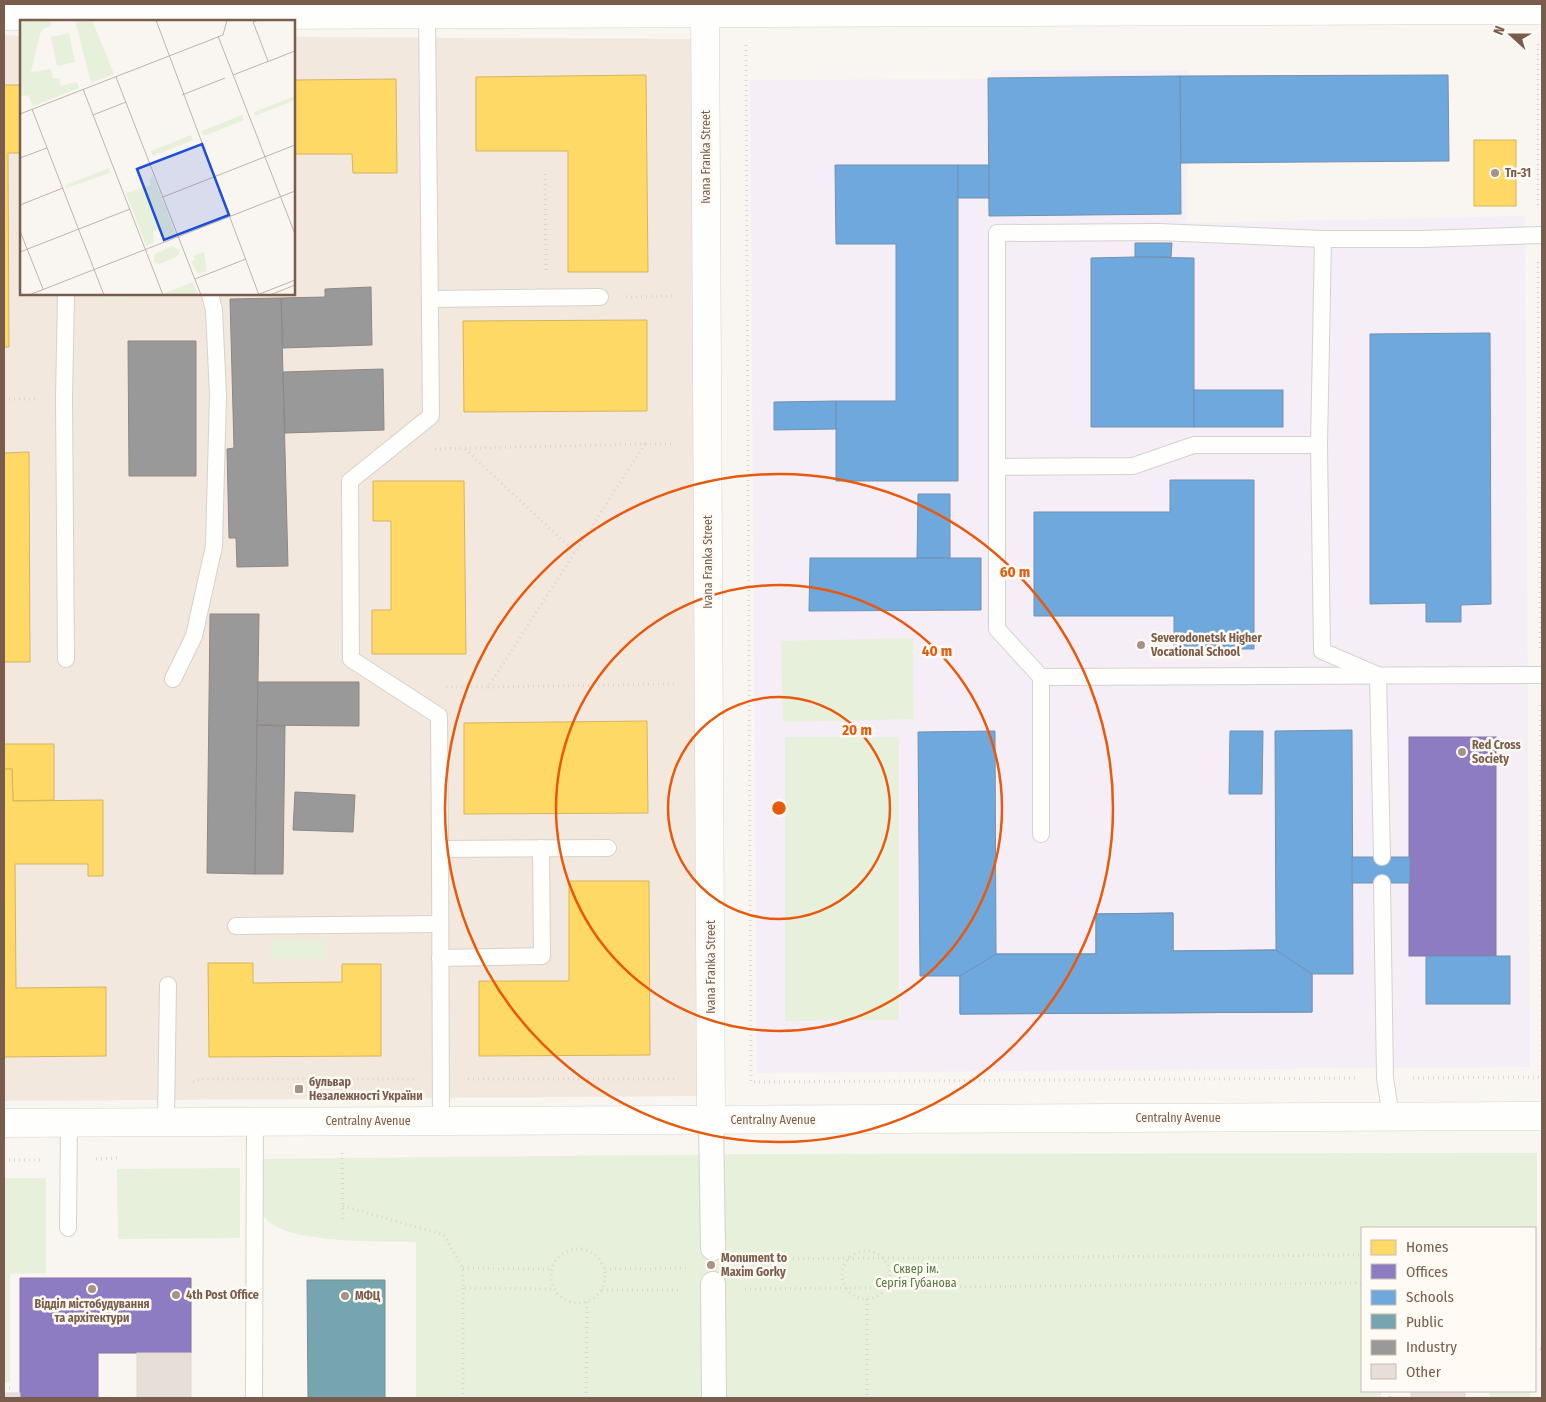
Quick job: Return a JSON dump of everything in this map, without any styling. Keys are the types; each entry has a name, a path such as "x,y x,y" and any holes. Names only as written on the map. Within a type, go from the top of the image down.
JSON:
{"street":[{"path":"4,16 186,18 289,9 427,14 705,8 1542,10"},
{"name":"Ivana Franka Street","path":"705,8 712,1120"},
{"name":"Centralny Avenue","path":"4,1123 1542,1116"},
{"path":"712,1120 713,1248"},
{"path":"714,1287 714,1398"}],"lane":[{"path":"427,14 431,416 350,481 351,659 439,716 441,1121"},
{"path":"1041,834 1041,677 997,629 997,233 1158,232 1323,239 1423,239 1540,235"},
{"path":"1323,239 1319,445 1322,651 1378,675"},
{"path":"66,295 64,398 66,659"},
{"path":"173,679 194,636 214,546 218,395 214,310 210,295"},
{"path":"430,300 600,297"},
{"path":"997,467 1133,466 1194,445 1319,445"},
{"path":"1378,675 1382,857"},
{"path":"1041,677 1541,675"},
{"path":"440,958 542,956 541,848"},
{"path":"440,849 608,848"},
{"path":"1382,883 1385,1078 1391,1117"},
{"path":"236,926 440,924"},
{"path":"166,1122 168,985"},
{"path":"68,1228 69,1122"},
{"path":"254,1398 255,1122"}],"path":[{"path":"746,41 751,1082 1542,1077 1540,49 1538,40"},
{"path":"546,174 546,298"},
{"path":"600,297 675,296 675,287"},
{"path":"675,434 675,454"},
{"path":"488,687 645,444"},
{"path":"389,450 667,444"},
{"path":"464,448 575,552"},
{"path":"675,675 676,693"},
{"path":"393,686 488,687 675,684"},
{"path":"165,1090 201,1079 678,1080 678,1070"},
{"path":"342,1152 342,1223"},
{"path":"343,1206 444,1235 462,1268 464,1398"},
{"path":"573,1249 594,1253 601,1260 605,1269 606,1280 602,1290 596,1297 577,1304 560,1296 554,1289 551,1279 552,1268 556,1260 564,1253 573,1249"},
{"path":"863,1251 873,1253 882,1258 889,1272 888,1283 886,1288 876,1297 867,1299 852,1295 845,1288 842,1272 849,1258 863,1251"},
{"path":"740,1259 1361,1255"},
{"path":"462,1268 552,1268"},
{"path":"605,1269 693,1268"},
{"path":"602,1290 714,1287 886,1288 1361,1284"},
{"path":"463,1288 554,1289"},
{"path":"867,1299 867,1398"},
{"path":"586,1302 586,1398"},
{"path":"4,1388 12,1388"}],"shaded area":[{"path":"4,35 20,36 20,295 295,295 295,37 695,39 700,1096 4,1101"},
{"name":"Severodonetsk Higher Vocational School","path":"991,70 1188,70 1187,223 1525,216 1530,1067 757,1073 750,80 988,79"}],"green space":[{"path":"102,295 143,295 144,297 102,299"},
{"path":"913,638 914,719 783,722 781,641"},
{"path":"785,737 899,737 899,1020 785,1021"},
{"path":"326,940 326,958 271,959 271,941"},
{"name":"Сквер ім. Сергія Губанова","path":"1537,1153 1537,1330 1536,1227 1361,1227 1361,1392 1381,1392 1381,1398 416,1398 416,1242 335,1240 291,1232 274,1225 264,1216 259,1196 258,1159 753,1154"},
{"path":"240,1168 240,1238 118,1239 117,1169"},
{"path":"4,1178 46,1178 46,1273 10,1274 10,1383 4,1383"},
{"path":"1489,1392 1530,1392 1530,1398 1490,1398"}],"building: Homes":[{"path":"646,75 648,272 568,272 568,151 476,151 476,77"},
{"path":"396,79 397,173 353,173 352,154 295,154 295,80"},
{"path":"4,85 20,85 20,153 8,153 9,347 4,347"},
{"name":"Тп-31","path":"1474,140 1516,140 1516,206 1474,206"},
{"path":"647,320 647,411 464,412 463,321"},
{"path":"29,452 30,662 4,662 4,453"},
{"path":"373,481 464,481 466,654 372,654 372,610 391,610 391,521 373,521"},
{"path":"647,721 648,813 464,814 464,723"},
{"path":"4,744 54,744 54,800 13,801 12,769 4,769"},
{"path":"4,769 12,769 13,801 103,800 103,876 88,876 88,864 15,864 16,988 106,987 106,1056 4,1057"},
{"path":"569,881 649,881 650,1055 479,1056 479,981 569,981"},
{"path":"208,963 253,963 253,983 342,982 342,964 381,964 381,1056 209,1057"}],"building: Offices":[{"path":"1409,737 1496,737 1496,956 1409,956"},
{"path":"20,1278 191,1278 191,1353 98,1353 98,1398 20,1398"}],"building: Schools":[{"path":"1448,75 1449,161 1181,163 1180,76"},
{"path":"1180,76 1181,214 989,216 988,78"},
{"path":"835,165 958,165 958,481 836,481 836,401 896,401 896,244 836,244"},
{"path":"958,165 989,165 989,198 958,198"},
{"path":"1135,243 1172,243 1171,257 1135,257"},
{"path":"1091,258 1194,258 1194,427 1091,427"},
{"path":"1490,333 1491,604 1461,605 1461,622 1426,622 1426,603 1370,604 1370,334"},
{"path":"1194,390 1283,390 1283,427 1194,427"},
{"path":"836,401 836,429 774,430 774,402"},
{"path":"1170,480 1254,480 1254,649 1174,649 1174,616 1034,616 1034,512 1170,512"},
{"path":"918,494 950,494 950,558 917,558"},
{"path":"810,558 981,558 981,610 809,611"},
{"path":"1352,730 1353,974 1312,974 1312,1012 960,1014 960,976 920,976 918,732 995,731 996,954 1096,954 1096,914 1173,913 1173,951 1276,950 1275,731"},
{"path":"1230,731 1263,731 1262,794 1229,794"},
{"path":"1352,857 1410,857 1410,883 1352,883"},
{"path":"1173,913 1173,951 1276,950 1312,974 1312,1012 960,1014 960,976 996,954 1096,954 1096,914"},
{"path":"1426,956 1510,956 1510,1004 1426,1004"}],"building: Public":[{"path":"307,1280 385,1280 385,1398 308,1398"}],"building: Industry":[{"path":"371,287 372,345 283,348 281,298 325,297 325,289"},
{"path":"281,298 288,566 237,567 236,538 229,538 227,449 234,448 230,299"},
{"path":"128,341 196,341 196,476 129,476"},
{"path":"383,369 384,430 285,433 283,372"},
{"path":"210,614 259,614 255,874 207,873"},
{"path":"258,682 359,682 359,726 257,725"},
{"path":"257,725 285,726 283,874 255,874"},
{"path":"295,792 355,795 353,832 293,830"}],"building: Other":[{"path":"137,1353 191,1353 191,1398 137,1398"},
{"path":"1411,1392 1465,1392 1465,1398 1411,1398"},
{"path":"4,1393 20,1393 20,1398 4,1398"}],"place":[{"name":"Тп-31","path":"1495,173"},
{"name":"Severodonetsk Higher Vocational School","path":"1141,645"},
{"name":"Red Cross Society","path":"1462,752"},
{"name":"бульвар Незалежності України","path":"299,1089"},
{"name":"Monument to Maxim Gorky","path":"711,1265"},
{"name":"Відділ містобудування та архітектури","path":"92,1289"},
{"name":"4th Post Office","path":"176,1295"},
{"name":"МФЦ","path":"345,1296"}]}
